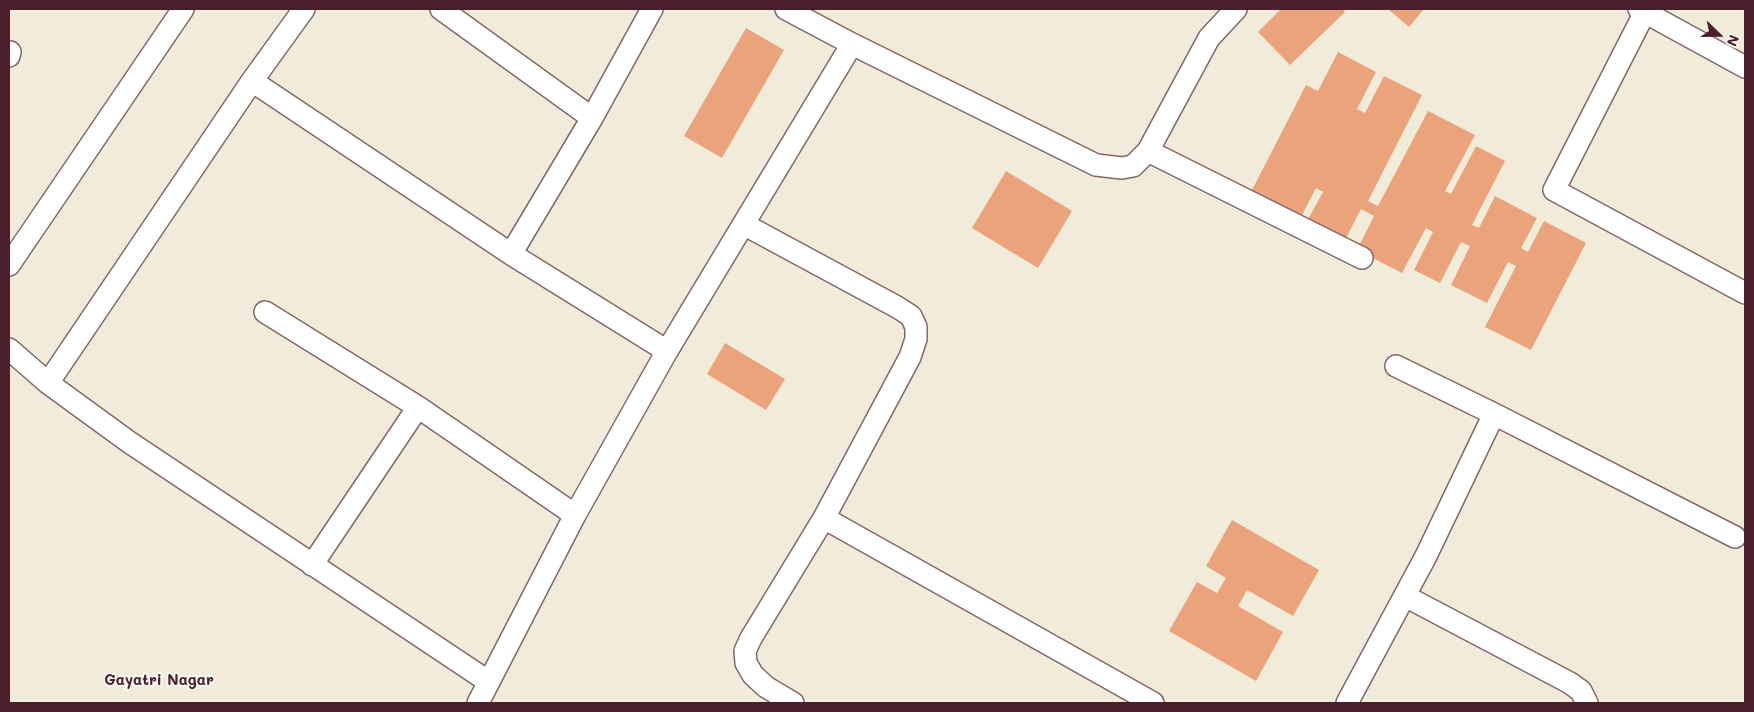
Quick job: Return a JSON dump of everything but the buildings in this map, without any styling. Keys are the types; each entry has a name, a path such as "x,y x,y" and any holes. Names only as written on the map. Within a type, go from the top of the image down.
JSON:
{"street":[{"path":"9,265 183,9"},
{"path":"48,383 252,81 304,9"},
{"path":"441,9 592,118"},
{"path":"510,254 592,118 652,9"},
{"path":"786,9 852,44 1096,165 1122,168 1133,166 1148,151 1209,38 1236,9"},
{"path":"1745,67 1642,10 1554,190 1745,293"},
{"path":"478,703 575,515 667,351 852,44"},
{"path":"252,81 510,254 667,351"},
{"path":"1148,151 1362,258"},
{"path":"744,225 898,307 911,316 916,327 916,340 910,357 824,518 745,651 746,662 753,675 766,687 793,703"},
{"path":"266,312 418,407 575,515"},
{"path":"9,349 48,383 129,442 489,682"},
{"path":"1396,366 1735,537"},
{"path":"312,565 418,407"},
{"path":"1347,703 1405,596 1494,414"},
{"path":"824,518 1153,703"},
{"path":"1405,596 1570,683 1581,691 1587,703"}],"district":[{"name":"Gayatri Nagar","path":"159,680"}]}
